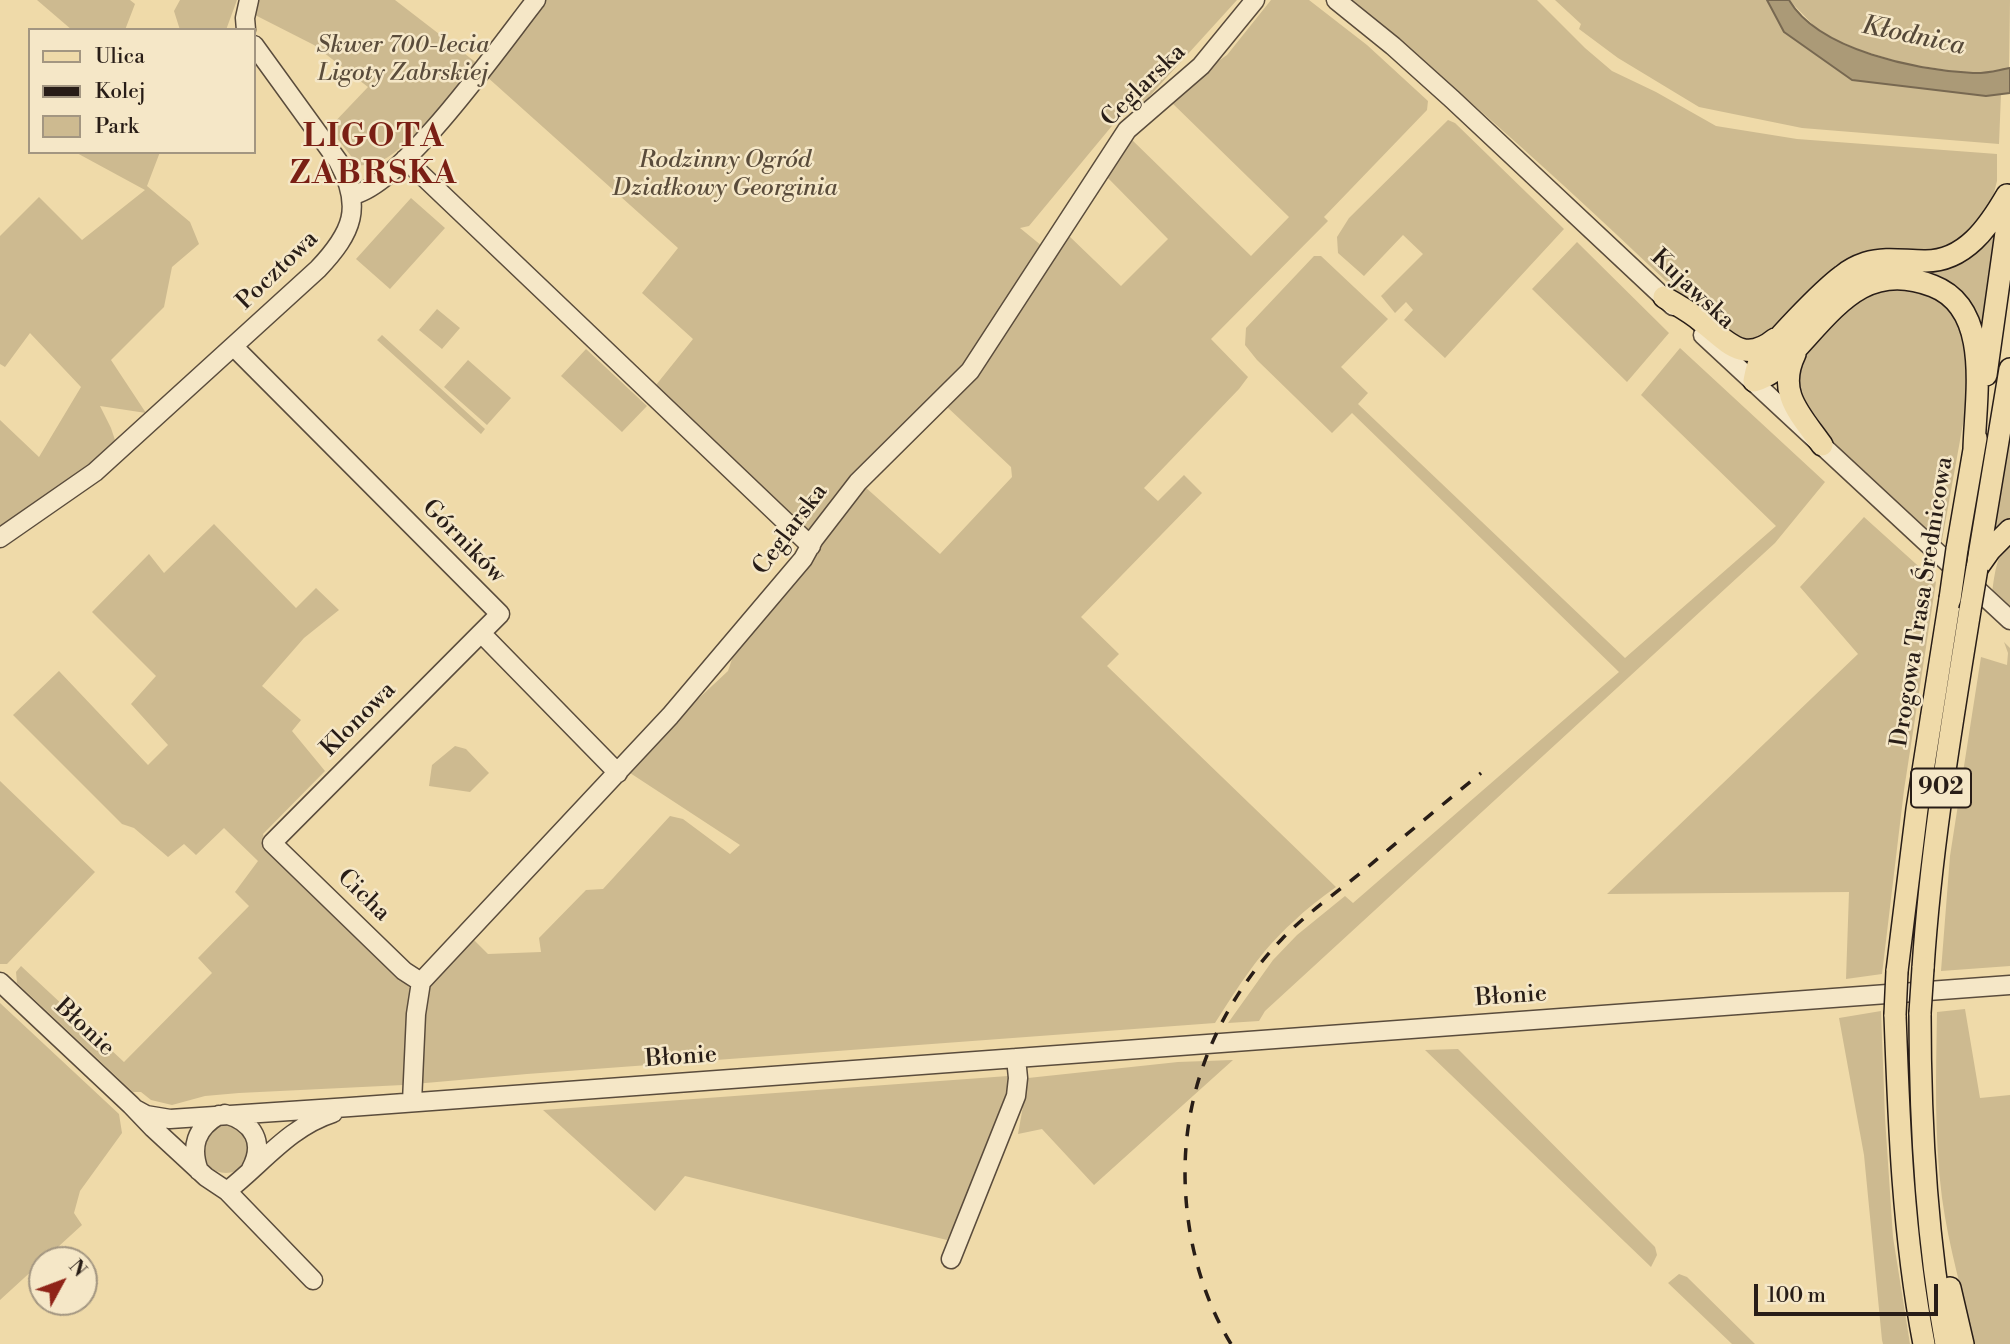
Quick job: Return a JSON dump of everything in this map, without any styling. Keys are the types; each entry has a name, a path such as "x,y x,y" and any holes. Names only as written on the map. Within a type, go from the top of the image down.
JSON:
{"main road":[{"path":"1754,381 1769,376 1831,285 1855,267 1885,260 1927,261 1961,251 1989,225 2010,190"},
{"name":"Drogowa Trasa Średnicowa","path":"1924,1344 1908,1239 1900,1141 1895,1015 1897,971 1920,787 1997,311 2010,204"},
{"path":"1664,297 1701,320 1731,347 1744,350 1768,345 1799,331 1863,285 1881,278 1917,280 1937,287 1954,300 1969,319 1975,338 1977,355 1974,450"},
{"path":"1799,331 1789,366 1789,395 1822,445"},
{"name":"Drogowa Trasa Średnicowa","path":"1947,1344 1929,1237 1923,1158 1920,1013 1928,889 1937,815 2010,369"},
{"path":"1977,568 2010,530"},
{"path":"1923,1158 1963,1344"}],"street":[{"path":"246,28 244,18 249,0"},
{"path":"256,48 338,161 349,181 352,195 369,190 384,180 405,159 452,106 536,0"},
{"name":"Ceglarska","path":"421,982 618,773 695,687 803,559 858,482 970,371 1127,130 1201,66 1255,0"},
{"name":"Kujawska","path":"1336,0 1452,99 2010,620"},
{"path":"405,159 811,546"},
{"name":"Pocztowa","path":"0,538 95,472 318,269 340,244 349,223 352,195"},
{"name":"Górników","path":"234,347 500,614 481,633"},
{"path":"481,633 618,773"},
{"name":"Klonowa","path":"272,843 481,633"},
{"name":"Cicha","path":"272,843 404,971 421,982"},
{"name":"Błonie","path":"0,982 199,1171 227,1191 313,1280"},
{"path":"412,1102 416,1014 421,982"},
{"name":"Błonie","path":"135,1109 160,1118 350,1107 2010,985"},
{"path":"951,1259 1016,1097 1016,1058"},
{"name":"Błonie","path":"227,1191 299,1129 324,1115 350,1107"},
{"path":"199,1171 195,1159 196,1139 205,1124 222,1115 242,1121 254,1134 258,1151 251,1171"}],"green space":[{"path":"37,0 130,0 135,4 126,28 70,28"},
{"path":"180,0 237,0 227,28 179,28 174,11"},
{"name":"Skwer 700-lecia Ligoty Zabrskiej","path":"259,0 395,0 478,64 425,130 422,128 385,159 368,165 358,165 329,128 368,87 314,45 255,15"},
{"name":"Rodzinny Ogród Działkowy Georginia","path":"544,0 1237,0 1137,110 1132,106 1116,121 1029,226 1020,228 1042,246 968,359 888,443 809,537 652,390 693,339 642,293 678,248 486,76"},
{"path":"1271,0 1309,0 1367,45 1428,101 1427,110 1324,217 1328,221 1211,339 1248,377 1144,488 1158,501 1184,475 1202,493 1081,617 1119,654 1107,666 1336,887 1281,933 1251,970 1215,1023 403,1085 239,1093 205,1096 172,1105 151,1100 141,1092 133,1092 17,983 16,972 21,966 124,1062 212,973 198,958 249,906 235,892 258,861 224,828 196,855 184,844 168,857 134,828 122,824 13,715 59,671 148,765 168,745 131,704 156,676 92,612 149,554 164,573 214,524 296,608 316,588 339,610 304,638 262,686 301,720 292,731 325,771 263,834 267,848 352,927 410,988 430,983 473,939 488,954 541,952 539,938 586,890 603,889 670,816 683,819 730,854 740,845 627,771 669,726 728,671 733,656 827,538 864,486 940,554 1012,477 1011,467 946,406 1067,234 1121,286 1168,239 1105,175 1129,137 1251,256 1289,217 1170,101 1201,73 1227,55"},
{"path":"1345,0 1537,0 1612,71 1716,126 1797,139 1997,154 1997,181 1992,201 1983,221 1949,250 1867,257 1770,339 1732,343 1495,123"},
{"path":"1555,0 1767,0 1784,32 1986,96 2001,94 1999,144 1802,128 1699,107 1618,58 1579,29 1581,24"},
{"path":"1789,0 2010,0 2009,68 1975,74 1907,64 1860,50 1821,33"},
{"path":"1448,120 1455,123 1564,229 1445,358 1404,320 1413,310 1406,302 1395,313 1381,296 1423,254 1403,235 1364,276 1338,253 1337,237 1349,218"},
{"path":"79,154 159,154 147,186 190,222 199,244 172,267 164,307 111,360 146,413 100,406 115,440 84,472 0,529 0,420 39,457 81,387 30,333 5,367 0,364 0,236 39,197 82,240 145,190"},
{"path":"411,198 445,228 390,289 356,259"},
{"path":"2000,224 1984,337 1977,323 1888,272 1761,367 1856,274 1929,267"},
{"path":"1577,242 1669,333 1627,382 1532,289"},
{"path":"1314,256 1321,256 1388,319 1341,367 1368,393 1358,404 1625,658 1776,526 1641,395 1680,348 1825,482 1775,543 1265,1011 1259,1021 1228,1023 1273,960 1297,935 1345,896 1353,903 1619,672 1352,413 1332,433 1245,345 1246,328"},
{"path":"1900,283 1942,299 1968,335 1968,396 1941,546 1842,454 1808,416 1792,371 1799,357 1850,301"},
{"path":"437,309 460,328 442,349 419,330"},
{"path":"382,335 485,429 481,434 377,340"},
{"path":"586,349 647,406 622,432 561,376"},
{"path":"468,360 511,398 487,425 444,387"},
{"path":"2010,425 2010,520 1996,533 1992,531"},
{"path":"1864,517 1936,582 1904,790 1882,974 1846,979 1849,892 1607,894 1858,654 1800,587"},
{"path":"2010,537 2010,610 1992,593 1999,557"},
{"path":"2004,642 2010,648 2010,966 1941,971 1950,856 1981,657 2007,665 2008,653"},
{"path":"455,746 466,749 489,773 470,792 429,786 432,765"},
{"path":"0,781 95,872 7,964 0,964"},
{"path":"0,1003 119,1114 122,1133 80,1191 74,1213 82,1225 59,1246 28,1246 28,1274 0,1300"},
{"path":"1965,1009 1980,1098 2010,1095 2010,1344 1975,1344 1952,1254 1942,1198 1937,1128 1937,1012"},
{"path":"1881,1011 1893,1237 1910,1344 1883,1344 1882,1340 1864,1155 1839,1018"},
{"path":"1458,1049 1655,1247 1657,1255 1651,1267 1425,1050"},
{"path":"1233,1060 1094,1185 1042,1129 1018,1134 1028,1078 1178,1062"},
{"path":"1008,1076 1008,1104 947,1240 685,1176 655,1211 543,1110"},
{"path":"226,1125 243,1132 250,1149 243,1166 226,1173 209,1166 202,1149 209,1132"},
{"path":"1679,1274 1687,1277 1755,1344 1732,1344 1668,1283"}],"shaded area":[{"path":"1767,0 1789,0 1803,18 1823,32 1872,55 1925,68 1951,71 1973,73 2010,68 2010,93 1986,96 1852,80 1784,32"}],"railway":[{"path":"1231,1344 1211,1304 1196,1261 1186,1195 1187,1140 1192,1108 1211,1046 1241,990 1282,939 1311,912 1481,773"}],"district":[{"name":"LIGOTA ZABRSKA","path":"374,156"}],"water label":[{"name":"Kłodnica","path":"1913,37"}]}
